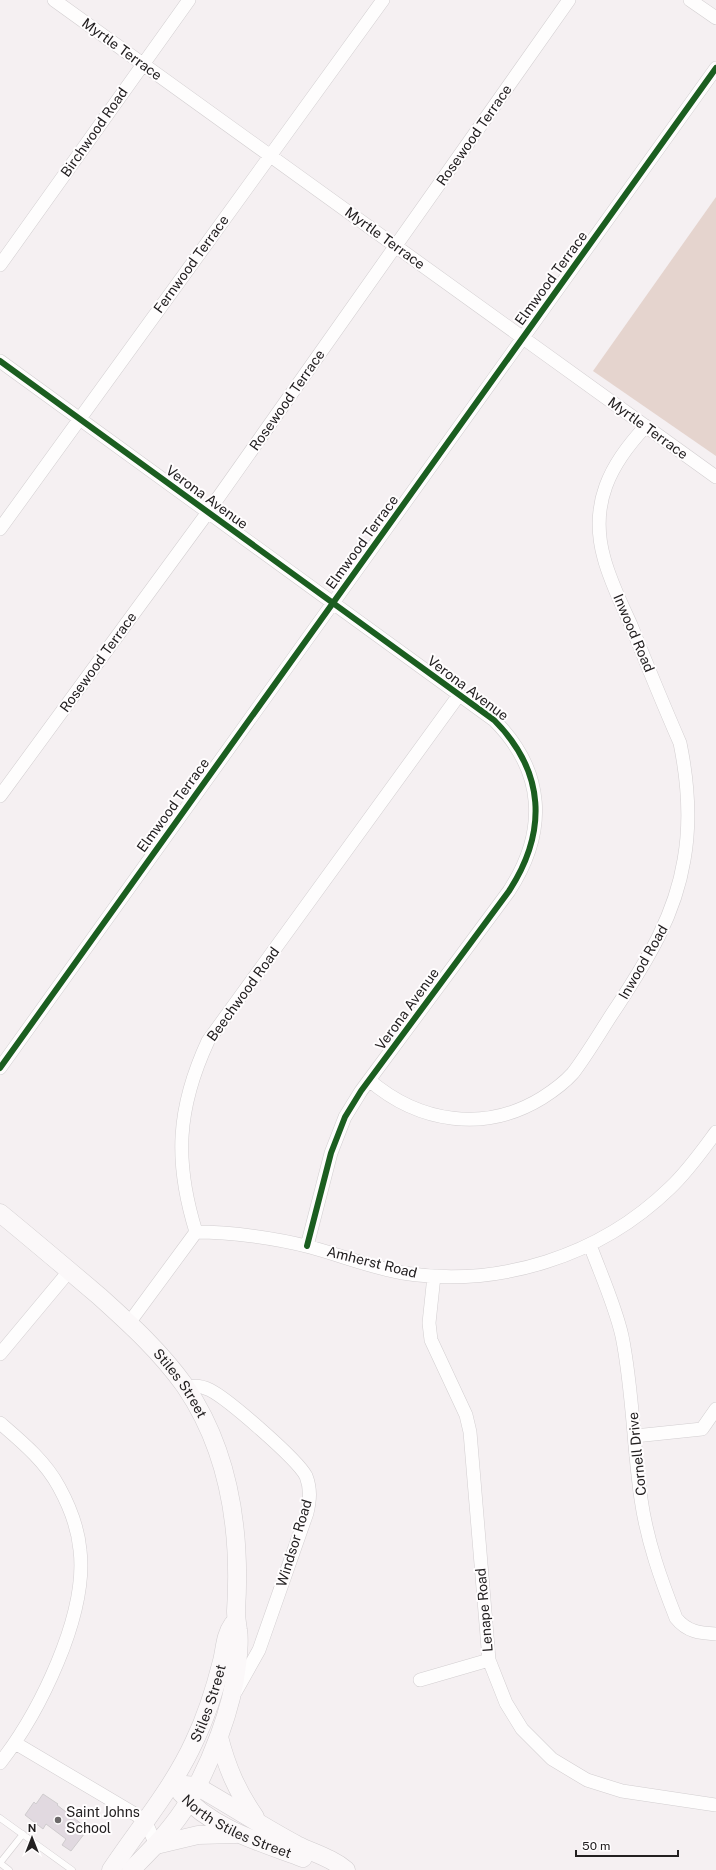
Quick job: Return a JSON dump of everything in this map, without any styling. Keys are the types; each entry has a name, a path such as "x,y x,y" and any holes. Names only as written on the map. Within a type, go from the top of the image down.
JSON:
{"main road":[{"name":"Stiles Street","path":"0,1213 70,1270 128,1322 158,1352 186,1388 218,1452 230,1496 238,1553 236,1620 239,1631 237,1667 228,1707 219,1737 192,1794 156,1845 131,1870"},
{"name":"Stiles Street","path":"111,1870 172,1783 194,1742 204,1719 222,1661 229,1630 236,1620"},
{"path":"219,1737 227,1767 240,1796 259,1823"},
{"name":"North Stiles Street","path":"172,1783 192,1794 259,1823 298,1845 340,1865 346,1870"},
{"name":"North Stiles Street","path":"192,1794 217,1823 240,1834 334,1870"},
{"path":"156,1845 198,1835 240,1834"}],"street":[{"name":"Myrtle Terrace","path":"54,0 716,476"},
{"name":"Birchwood Road","path":"0,265 188,0"},
{"name":"Fernwood Terrace","path":"0,529 383,0"},
{"name":"Rosewood Terrace","path":"0,796 208,512 569,0"},
{"path":"690,0 716,18"},
{"name":"Elmwood Terrace","path":"0,1068 716,68"},
{"name":"Verona Avenue","path":"0,361 494,720 511,739 522,756 530,773 535,799 536,818 533,838 526,863 509,890 369,1080 345,1117 331,1153 307,1246"},
{"name":"Inwood Road","path":"369,1080 392,1098 405,1105 433,1115 448,1118 463,1119 493,1117 522,1109 535,1102 551,1092 572,1074 643,967 668,918 678,889 686,846 688,802 686,772 680,743 608,570 599,533 600,508 612,471 625,449 646,426"},
{"name":"Beechwood Road","path":"196,1232 188,1206 183,1182 182,1134 190,1086 208,1041 459,695"},
{"name":"Amherst Road","path":"196,1232 224,1232 307,1246 402,1272 434,1276 467,1276 499,1273 531,1267 562,1257 590,1245 625,1224 646,1209 671,1188 694,1162 716,1132"},
{"path":"128,1322 196,1232"},
{"name":"Cornell Drive","path":"590,1245 622,1335 631,1390 641,1500 657,1568 676,1618 681,1624 690,1630 716,1634"},
{"path":"0,1354 70,1270"},
{"name":"Lenape Road","path":"434,1276 429,1323 431,1340 466,1415 470,1432 489,1660 506,1703 522,1729 552,1759 587,1780 622,1791 716,1805"},
{"name":"Windsor Road","path":"186,1388 198,1386 219,1396 287,1453 300,1468 309,1485 310,1499 307,1513 259,1650 228,1707"},
{"path":"635,1436 702,1429 716,1409"},
{"path":"0,1423 38,1458 59,1486 73,1518 81,1552 76,1604 60,1656 42,1694 15,1743 0,1763"},
{"path":"420,1680 489,1660"},
{"path":"15,1743 145,1820 156,1845"}],"lane":[{"path":"0,1818 72,1870"},
{"path":"9,1870 0,1863 23,1834"}],"shaded area":[{"path":"716,197 716,456 593,371"}],"building":[{"path":"43,1794 58,1804 57,1805 88,1829 71,1851 62,1845 66,1839 46,1824 43,1829 25,1815 34,1802 36,1804"}],"cycle path":[{"path":"0,1068 716,68"},
{"path":"0,361 494,720 511,740 523,760 531,781 535,802 535,824 530,846 522,869 509,891 361,1091 345,1117 331,1153 307,1246"}],"place":[{"name":"Saint Johns School","path":"58,1820"}]}
